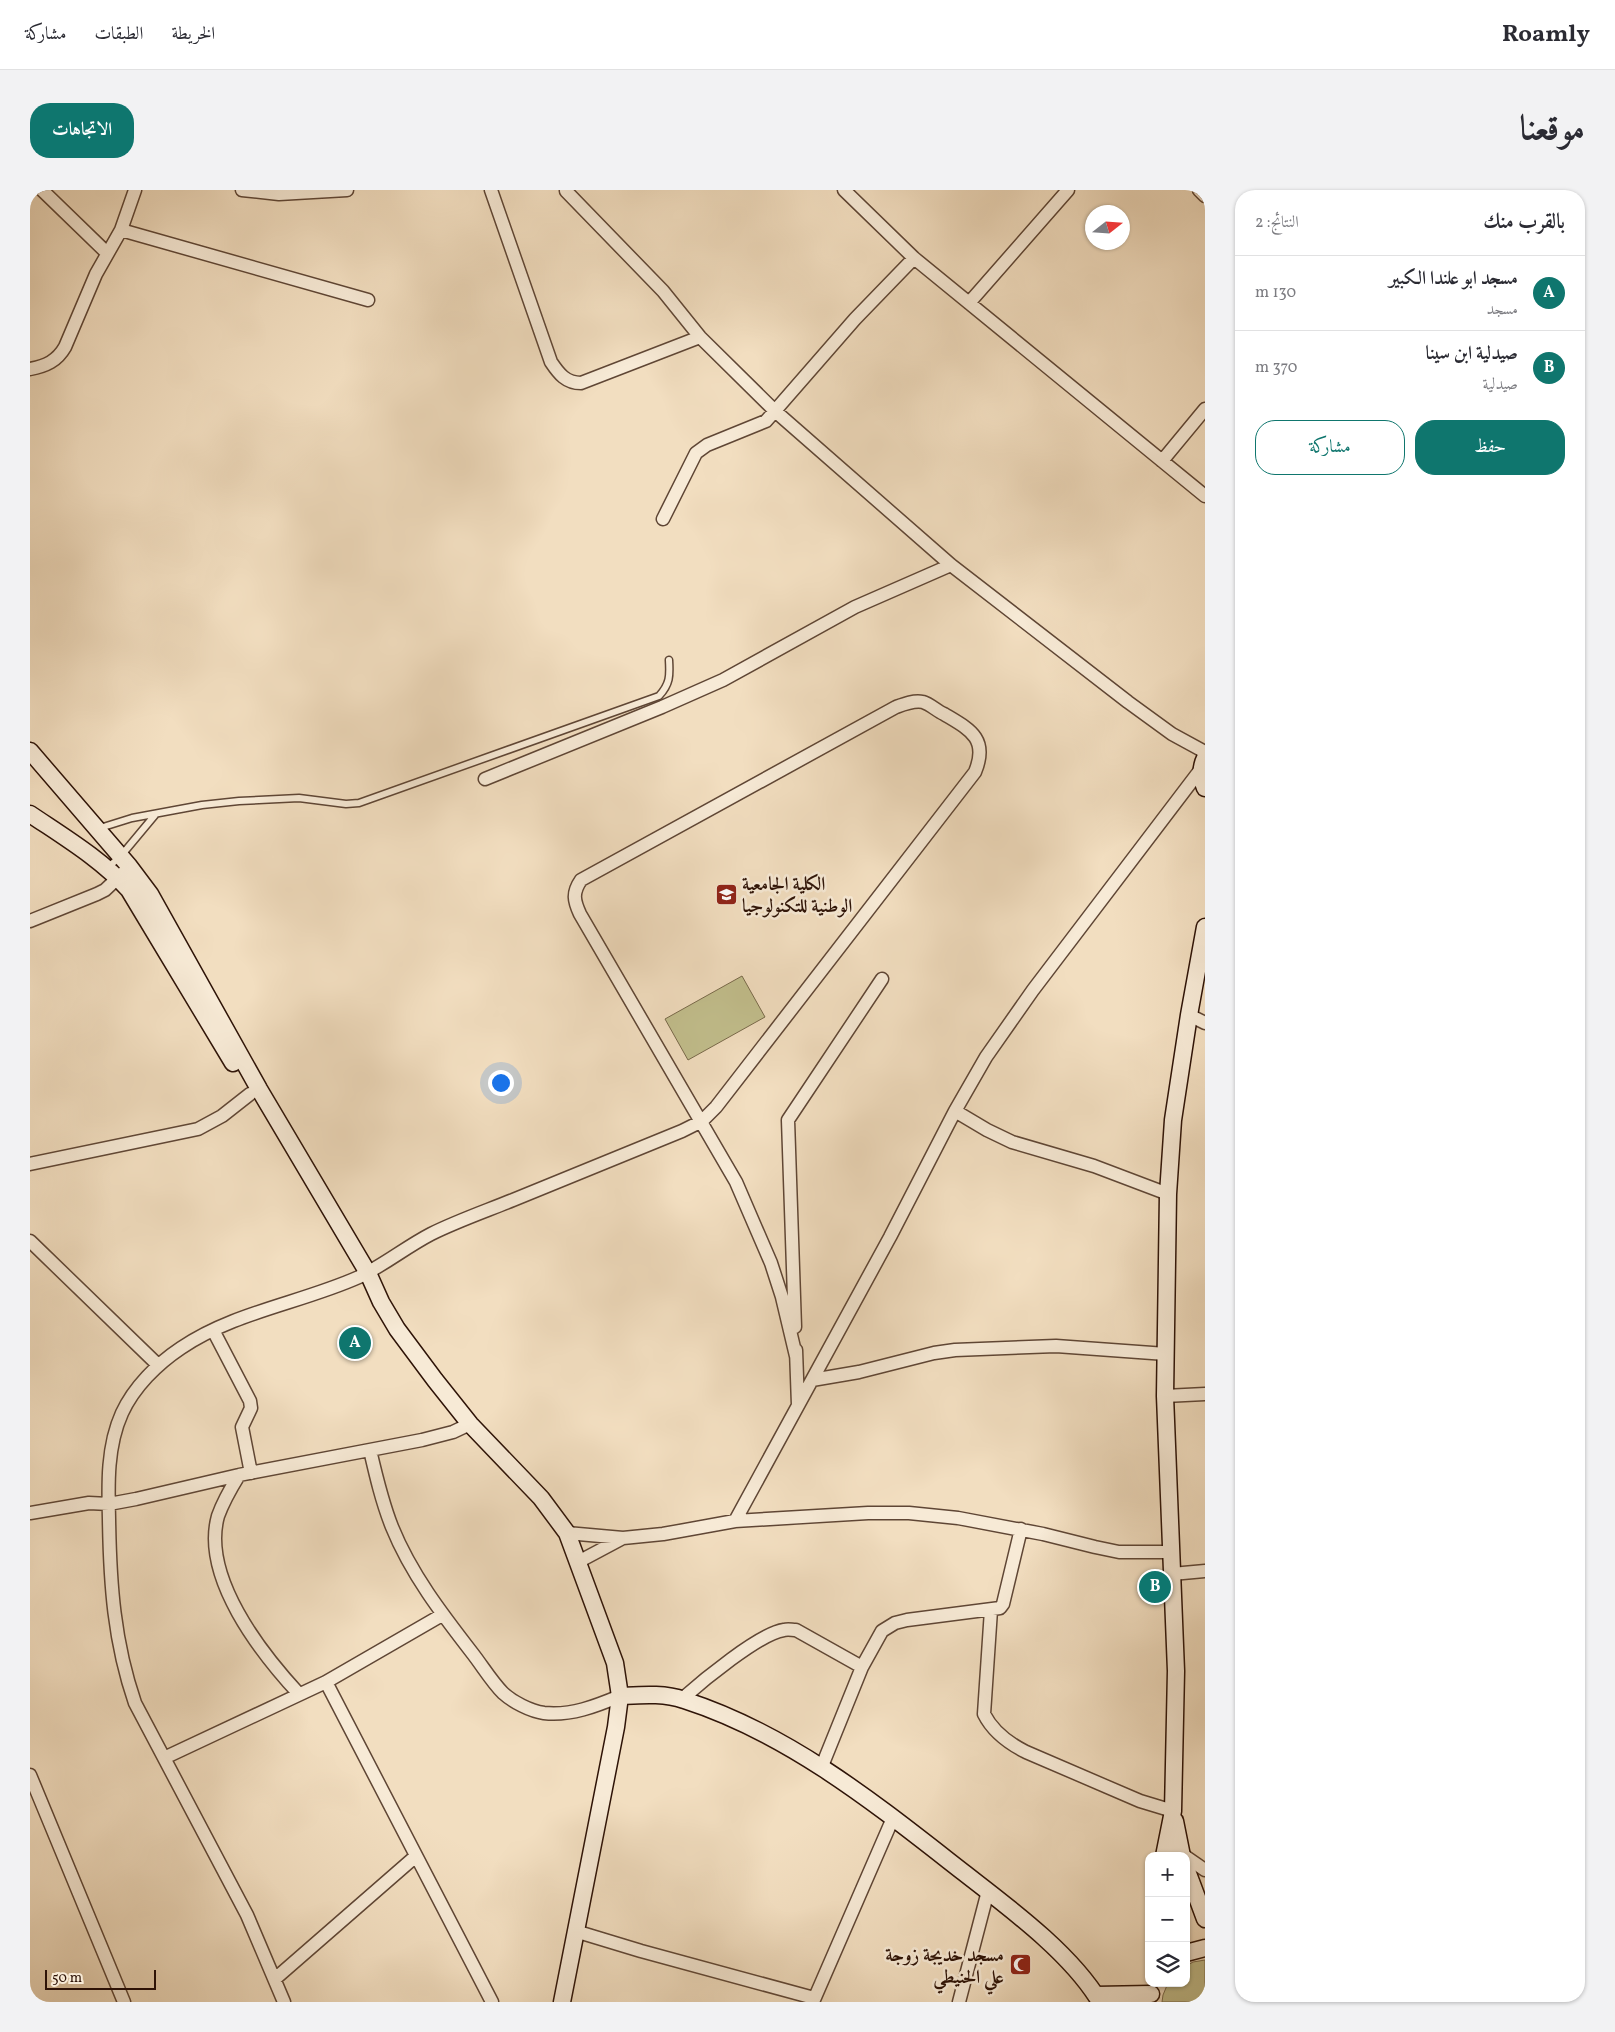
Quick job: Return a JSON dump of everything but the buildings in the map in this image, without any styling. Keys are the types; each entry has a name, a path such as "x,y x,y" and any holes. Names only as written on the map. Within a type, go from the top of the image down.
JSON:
{"street":[{"path":"42,190 107,253"},
{"path":"30,369 42,367 60,356 107,253 121,230 134,190"},
{"path":"242,190 279,194 347,190"},
{"path":"490,190 551,362 565,379 573,383 581,383 700,337"},
{"path":"844,190 914,258 1205,496"},
{"path":"969,303 1068,190"},
{"path":"1199,190 1205,196"},
{"path":"566,191 663,291 700,337 775,411 951,565 1128,702 1172,734 1205,752"},
{"path":"121,230 368,300"},
{"path":"663,519 696,453 707,445 766,421 854,319 914,258"},
{"path":"1162,461 1205,409"},
{"path":"484,779 662,707 723,680 855,607 951,565"},
{"path":"284,2002 276,1978 248,1915 136,1703 124,1670 117,1632 110,1567 109,1504 110,1453 122,1414 135,1391 158,1366 182,1347 213,1330 364,1275 431,1234 682,1131 702,1121 716,1107 975,772 979,762 979,752 972,732 923,702 903,704 581,880 575,889 574,900 580,914 702,1121 736,1182 755,1222 782,1297 796,1356"},
{"path":"30,751 97,829 250,1094 397,1329 470,1424 541,1498 567,1533 615,1663 620,1696 604,1793 562,2002"},
{"path":"1203,763 1201,778 1205,788"},
{"path":"735,1521 890,1237 955,1111 986,1057 1033,990 1203,763"},
{"path":"30,814 118,867 162,913 364,1275"},
{"path":"30,921 97,894 118,867"},
{"path":"1165,1852 1173,1811 1176,1671 1165,1396 1168,1194 1173,1120 1205,927"},
{"path":"798,1405 788,1120 882,979"},
{"path":"1189,1015 1205,1023"},
{"path":"30,1164 198,1129 222,1116 250,1094"},
{"path":"955,1111 1012,1142 1094,1166 1168,1194"},
{"path":"30,1241 158,1366"},
{"path":"213,1330 250,1401 249,1413 242,1428 245,1474 218,1517 215,1539 219,1566 230,1595 248,1631 271,1664 299,1694"},
{"path":"812,1380 859,1372 934,1353 955,1350 1056,1346 1166,1354"},
{"path":"1165,1396 1205,1394"},
{"path":"30,1513 89,1503 109,1504 245,1474 440,1436 470,1424"},
{"path":"370,1450 381,1497 410,1566 442,1614 504,1694 522,1706 543,1713 568,1713 592,1708 620,1696 655,1695 682,1699 726,1715 822,1766 893,1818 988,1891 1067,1961 1098,1998 1153,1993"},
{"path":"567,1533 623,1538 663,1534 735,1521 868,1513 909,1513 958,1518 1120,1552 1172,1552"},
{"path":"822,1766 862,1667 882,1631 895,1623 1000,1608 1004,1604 1021,1530"},
{"path":"578,1562 623,1538"},
{"path":"1172,1574 1205,1571"},
{"path":"991,1610 984,1714 999,1735 1014,1747 1140,1801 1173,1811"},
{"path":"164,1758 326,1682 442,1614"},
{"path":"682,1699 700,1682 734,1658 762,1640 783,1630 796,1630 862,1667"},
{"path":"326,1682 492,2002"},
{"path":"30,1775 124,2002"},
{"path":"1173,1811 1183,1852"},
{"path":"575,1931 814,2000 893,1818"},
{"path":"276,1978 416,1856"},
{"path":"1190,1861 1205,1870"},
{"path":"1190,1875 1205,1918"},
{"path":"959,2002 988,1891"},
{"path":"1190,1952 1205,1948"}],"lane":[{"path":"97,829 132,818 202,805 238,801 298,798 346,804 359,803 659,696 667,687 670,678 669,660"},
{"path":"118,867 155,815"}],"shaded area":[{"path":"742,976 765,1017 688,1060 665,1019"},
{"path":"1205,1960 1205,2002 1162,2002 1166,1987 1190,1987 1190,1964"}],"place":[{"name":"الكلية الجامعية الوطنية للتكنولوجيا","path":"726,894"},
{"name":"مسجد ابو علندا الكبير","path":"355,1343"},
{"name":"صيدلية ابن سينا","path":"1155,1587"},
{"name":"مسجد خديجة زوجة علي الحنيطي","path":"1020,1965"}]}
